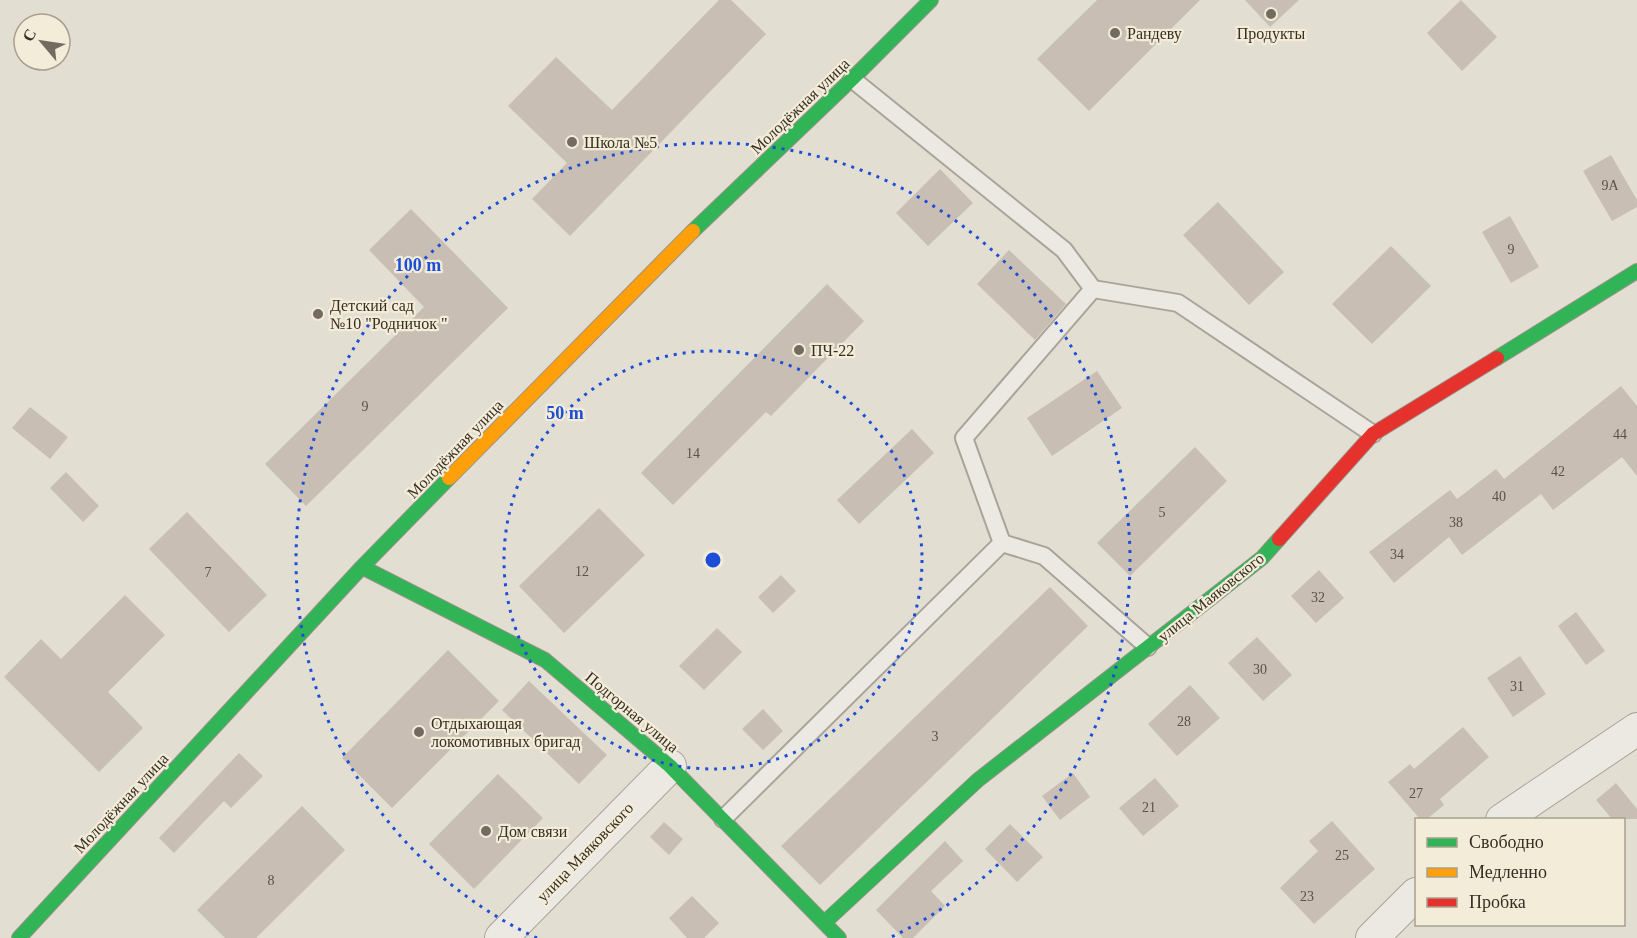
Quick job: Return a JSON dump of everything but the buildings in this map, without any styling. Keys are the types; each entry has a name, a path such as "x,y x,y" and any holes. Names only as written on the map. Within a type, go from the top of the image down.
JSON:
{"street":[{"name":"Молодёжная улица","path":"19,938 362,567 673,250 931,0"},
{"name":"улица Маяковского","path":"825,922 978,780 1262,558 1372,434 1637,271"},
{"name":"Подгорная улица","path":"362,567 545,660 670,765 839,938"},
{"path":"1504,818 1637,729"},
{"name":"улица Маяковского","path":"501,938 670,765"},
{"path":"1372,938 1415,895"}],"lane":[{"path":"852,79 1064,250 1094,289 1178,303 1372,434"},
{"path":"1002,543 964,438 1094,289"},
{"path":"1002,543 1044,556 1148,647"},
{"path":"723,819 1002,543"}],"traffic: fast":[{"path":"693,231 931,0"},
{"path":"1497,358 1637,271"},
{"path":"19,938 362,567 449,478"},
{"path":"825,922 978,780 1262,558 1279,539"},
{"path":"362,567 545,660 670,766 839,938"}],"traffic: slow":[{"path":"449,478 693,231"}],"traffic: jam":[{"path":"1279,539 1373,434 1497,358"}],"place":[{"name":"Продукты","path":"1271,14"},
{"name":"Рандеву","path":"1115,33"},
{"name":"Школа №5","path":"572,142"},
{"name":"Детский сад №10 \"Родничок \"","path":"318,314"},
{"name":"ПЧ-22","path":"799,350"},
{"name":"Отдыхающая локомотивных бригад","path":"419,732"},
{"name":"Дом связи","path":"486,831"}]}
